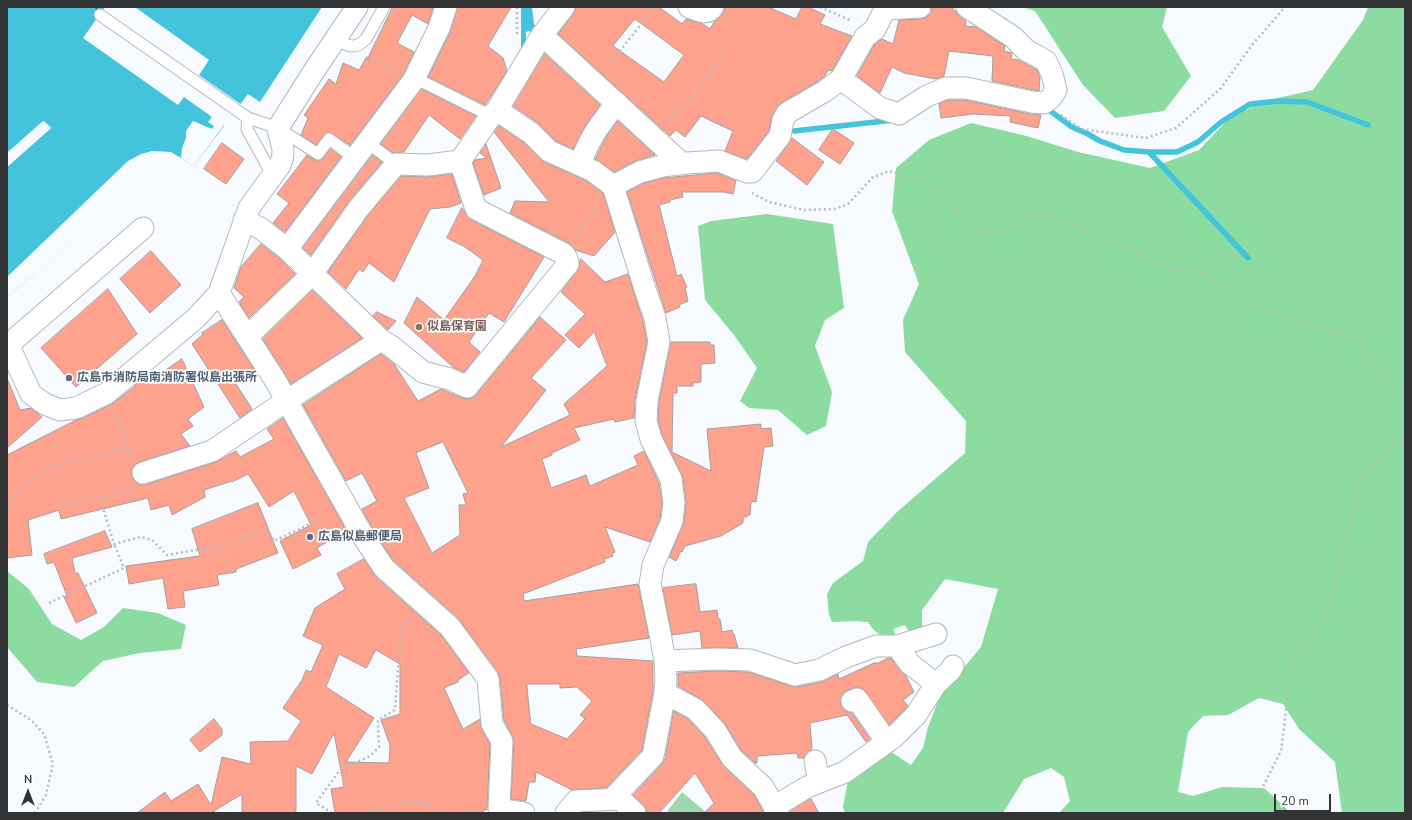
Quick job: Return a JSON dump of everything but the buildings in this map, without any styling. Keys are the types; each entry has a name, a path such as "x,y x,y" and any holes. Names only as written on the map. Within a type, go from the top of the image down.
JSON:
{"street":[{"path":"143,228 15,339 8,343 31,394 45,404 60,410 76,408 107,393 196,318 219,293 249,208 275,173 284,156 284,147 278,128 357,7"},
{"path":"287,249 414,79 439,28 446,7"},
{"path":"247,337 312,274 359,208 396,164 427,165 460,161 494,113 542,35 564,7"},
{"path":"689,7 706,12 710,11 713,7"},
{"path":"612,186 640,172 662,166 687,163 719,161 747,172 752,172 780,136 783,120 787,113 825,91 841,78 865,37 873,31 883,13 889,10 920,7"},
{"path":"841,78 880,108 899,114 927,96 946,88 966,88 1032,102 1044,103 1051,98 1056,90 1052,74 1046,61 1026,50 1013,37 967,7"},
{"path":"542,35 681,164"},
{"path":"581,165 583,154 587,145 617,103"},
{"path":"494,113 531,133 549,151 581,165 602,177 612,186 655,318 659,342 647,401 646,421 651,440 671,479 674,503 672,521 653,565 650,584 665,661 665,693 652,756 612,799"},
{"path":"244,220 260,228 287,249 381,340 391,346 423,372 450,379 467,387 568,264 564,254 476,209 460,161"},
{"path":"219,293 286,401 366,541 384,568 450,627 488,679 492,724 502,741 499,809 524,813"},
{"path":"143,473 212,451 381,340"},
{"path":"665,661 716,658 750,660 795,675 819,670 846,657 876,646 897,646 936,634"},
{"path":"897,646 910,664 936,684"},
{"path":"665,693 695,709 714,730 732,758 763,787 776,810 807,788 843,772 894,737 913,704 950,671 952,666"},
{"path":"865,702 887,742"},
{"path":"843,772 843,765 857,753"},
{"path":"815,761 819,782"},
{"path":"566,813 576,801 612,799 620,799 635,813"}],"lane":[{"path":"336,38 346,46 357,46 366,39 384,7"},
{"path":"100,14 248,118 278,128 318,154 330,139 396,164"},
{"path":"414,79 494,113"},
{"path":"248,118 247,129 268,167 275,173"}],"path":[{"path":"595,84 655,7"},
{"path":"820,7 873,31"},
{"path":"1044,103 1081,129 1146,138 1176,128 1221,88 1252,45 1285,7"},
{"path":"357,46 367,58 414,79"},
{"path":"653,137 671,121 693,95 711,72 723,51"},
{"path":"751,192 769,202 804,210 835,209 848,204 872,178 889,171 926,182 983,233 1006,230 1029,213 1048,214 1172,269 1201,272 1242,300 1308,325 1344,334 1359,340 1370,361 1392,380 1405,387"},
{"path":"564,254 612,186"},
{"path":"62,504 100,498 147,484 104,394"},
{"path":"1204,813 1250,812 1281,751 1293,654 1326,618 1358,486 1379,456 1405,441"},
{"path":"7,511 14,498 36,476 54,465 80,461 128,447"},
{"path":"49,603 124,568 114,544 100,498"},
{"path":"114,544 141,537 152,540 166,556 230,544 267,529 274,541 346,506"},
{"path":"332,813 316,803 340,770 370,756 380,747 378,720 395,710 401,627 425,605"},
{"path":"7,705 31,720 44,734 53,764 46,795 35,813"},
{"path":"362,813 403,801 425,803 441,813"}],"green space":[{"path":"1022,7 1167,7 1162,27 1191,76 1164,111 1115,118 1083,85 1035,11"},
{"path":"1368,7 1405,7 1405,813 1342,813 1335,762 1299,729 1283,704 1259,698 1228,715 1203,716 1188,732 1178,792 1193,796 1222,787 1264,788 1287,809 1288,813 1059,813 1070,801 1064,777 1051,768 1024,779 1003,813 845,813 843,807 849,775 887,749 911,765 923,748 928,727 940,696 981,647 998,589 945,579 922,610 922,631 908,630 905,625 893,629 896,636 887,636 877,633 868,622 832,622 829,615 827,594 833,583 863,561 868,542 897,512 965,453 966,421 905,352 903,320 919,284 892,211 896,168 929,140 971,123 1023,135 1078,152 1150,168 1199,150 1229,118 1261,102 1313,90 1363,20"},
{"path":"767,214 833,224 844,308 825,320 815,346 832,392 826,426 807,435 778,410 749,408 740,401 757,368 734,335 705,300 698,226 711,221"},
{"path":"7,571 29,589 52,624 81,640 104,627 123,608 158,613 186,625 181,649 140,653 103,661 74,687 37,682 7,647"},
{"path":"682,792 707,813 666,813"}],"water":[{"path":"7,7 322,7 260,102 248,94 194,166 171,152 7,298 7,167 51,128 43,121 7,153"},
{"path":"521,7 532,7 534,24 541,32 537,37 529,31 526,32 526,58 521,60"}],"pier":[{"path":"105,7 135,7 209,60 199,75 242,105 226,126 224,125 194,166 181,158 182,148 186,138 186,131 193,121 212,129 214,126 208,122 212,117 184,97 178,105 83,38"},
{"path":"44,121 51,128 7,167 7,164 48,128 44,123 7,155 7,153"},
{"path":"152,151 172,152 7,298 7,277 128,161 141,154"}],"waterway":[{"path":"1045,107 1072,127 1100,141 1124,150 1149,152 1177,152 1198,142 1221,122 1250,104 1279,101 1307,102 1368,125"},
{"path":"794,131 894,120"},
{"path":"1149,152 1248,258"}],"ferry route":[{"path":"95,7 98,11"}],"place":[{"name":"似島保育園","path":"419,327"},
{"name":"広島市消防局南消防署似島出張所","path":"69,378"},
{"name":"広島似島郵便局","path":"310,537"}]}
